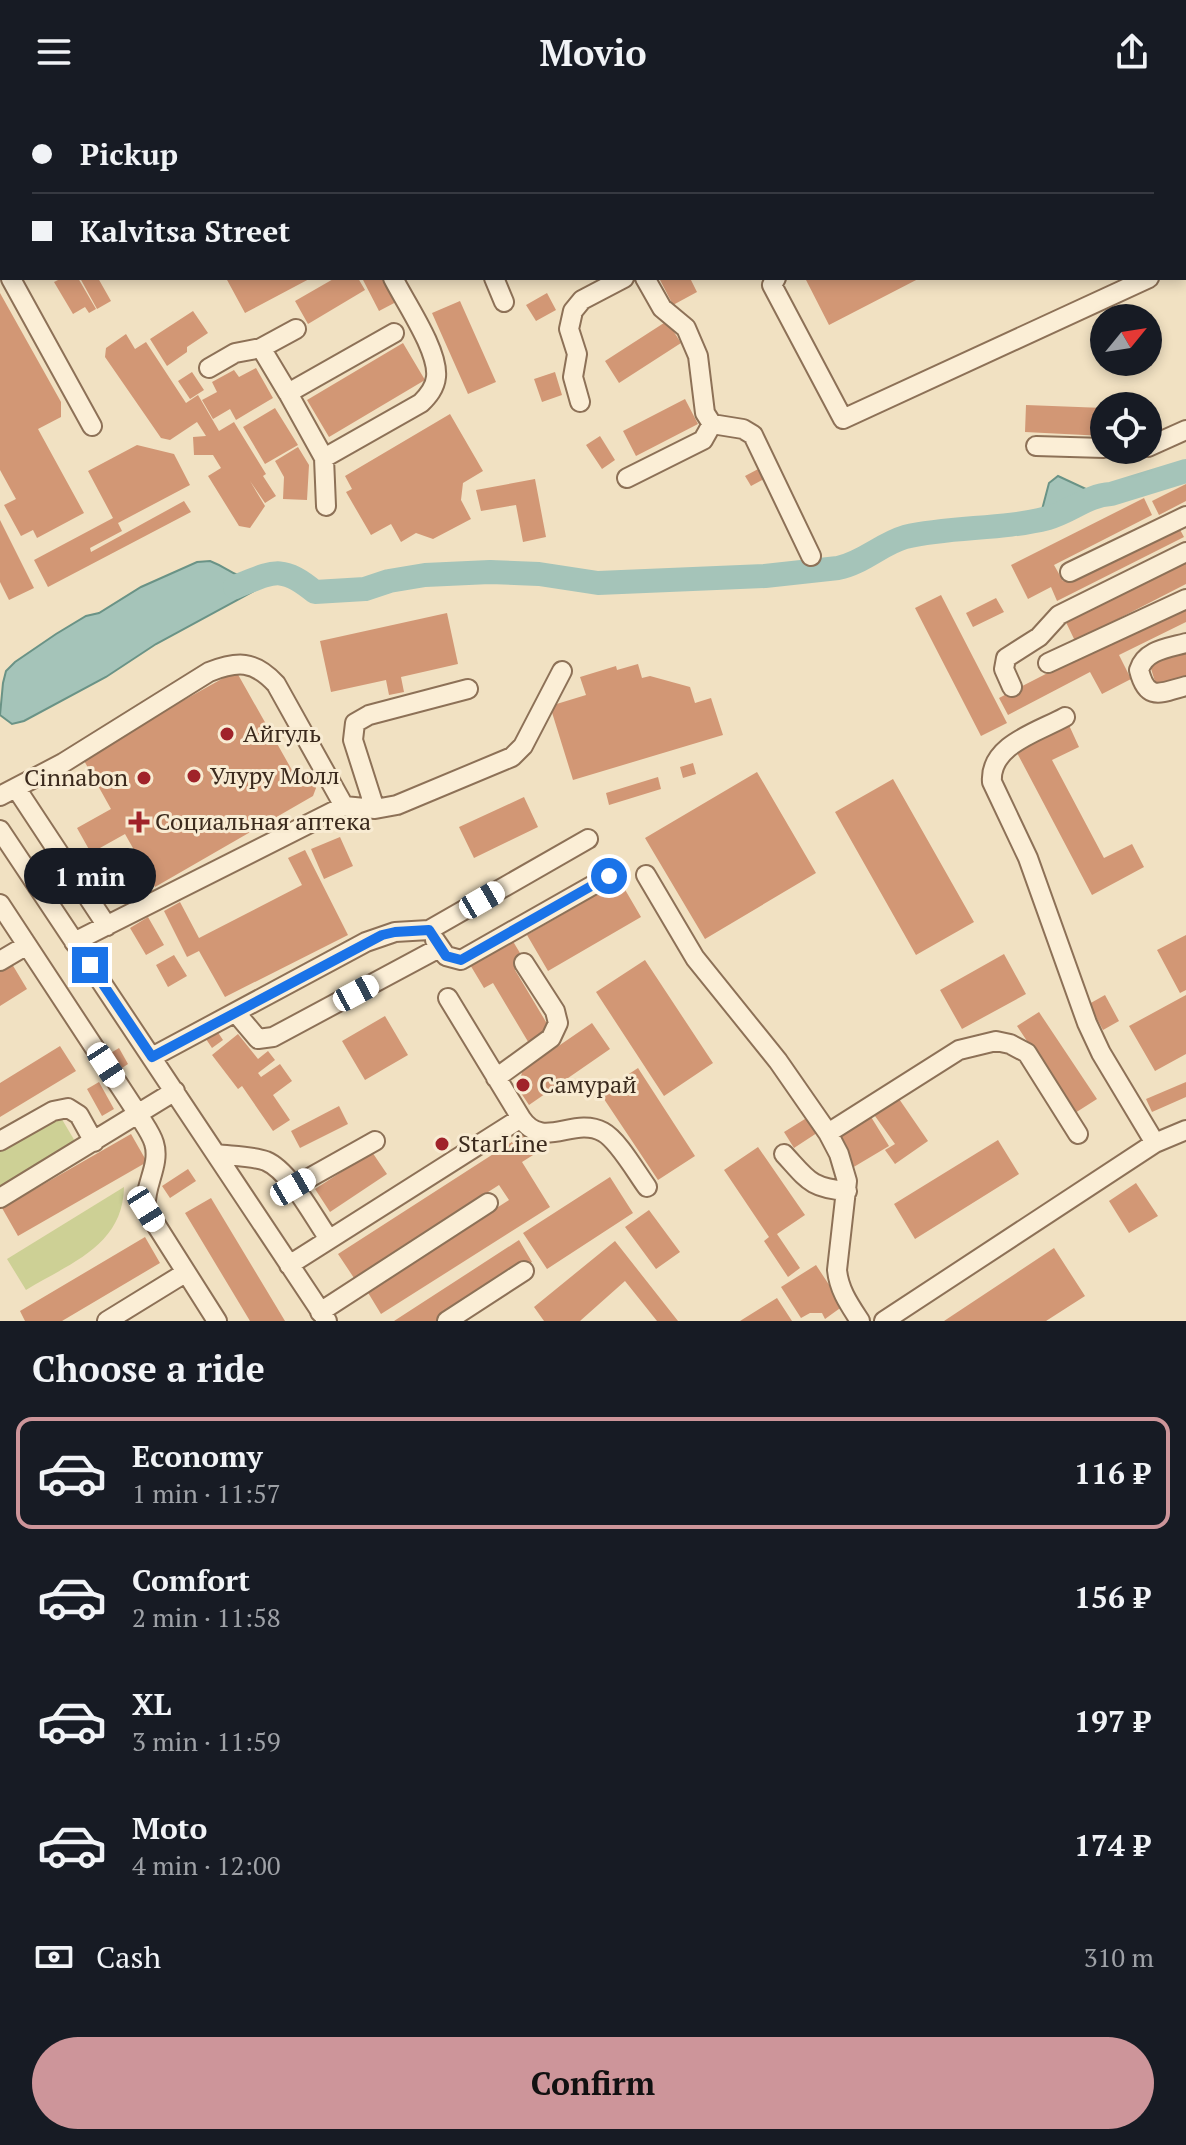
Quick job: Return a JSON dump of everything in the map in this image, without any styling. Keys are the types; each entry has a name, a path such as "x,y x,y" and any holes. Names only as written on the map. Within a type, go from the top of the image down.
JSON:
{"street":[{"path":"12,280 92,426"},
{"path":"324,458 421,403 430,394 436,380 433,356 394,280"},
{"path":"495,280 504,302"},
{"path":"580,402 573,377 577,354 569,329 573,311 582,300 620,280"},
{"path":"646,280 662,308 686,328 698,356 705,413 712,424 743,429 753,435 811,556"},
{"path":"775,280 772,285 843,419 1145,280"},
{"path":"209,368 235,353 261,348 296,329"},
{"path":"288,393 394,333"},
{"path":"261,348 324,458 326,506"},
{"path":"627,478 703,440 712,424"},
{"path":"1162,441 1186,430"},
{"path":"1036,446 1090,448"},
{"path":"1070,572 1186,516"},
{"path":"1012,687 1004,669 1006,658 1039,637 1059,615 1186,552"},
{"path":"1048,663 1186,599"},
{"path":"1186,643 1146,657 1139,670 1142,684 1151,692 1157,694 1186,686"},
{"path":"107,926 8,792 63,763 209,672 231,663 266,673 276,684 344,806"},
{"path":"74,942 344,806 375,809 397,805 512,757 523,746 562,671"},
{"path":"375,809 353,740 355,723 369,715 468,689"},
{"path":"1065,717 1003,750 995,759 991,771 992,782 1032,868 1087,1023 1101,1053 1155,1143"},
{"path":"0,830 323,1316 488,1203"},
{"path":"152,1057 366,942 395,932 429,930 588,839"},
{"path":"646,875 695,958 778,1061 828,1133 843,1168 847,1191 838,1284 860,1321"},
{"path":"429,930 446,956 461,960 609,876"},
{"path":"0,904 154,1143 156,1152 145,1198 146,1209 217,1321"},
{"path":"0,961 27,945"},
{"path":"236,1013 258,1039 273,1037 439,948"},
{"path":"496,1078 551,1038 558,1023 555,1011 524,963"},
{"path":"448,998 527,1128 543,1134 580,1128 603,1132 611,1138 647,1187"},
{"path":"828,1133 959,1050 996,1041 1027,1053 1078,1134"},
{"path":"0,1198 175,1091"},
{"path":"0,1141 53,1111 68,1108 79,1115 94,1142"},
{"path":"289,1265 521,1118"},
{"path":"884,1321 1155,1143 1184,1134"},
{"path":"293,1187 375,1141"},
{"path":"216,1154 264,1160 275,1166 329,1239"},
{"path":"784,1154 817,1187 847,1191"},
{"path":"447,1321 524,1271"},
{"path":"107,1321 185,1273"}],"green space":[{"path":"60,1116 79,1148 0,1195 0,1151"},
{"path":"124,1187 121,1207 104,1238 76,1261 26,1290 7,1259"}],"water":[{"path":"1058,476 1099,495 1073,519 1038,525 1049,483"},
{"path":"210,561 241,576 266,574 265,585 24,721 12,724 0,715 6,671 15,662 86,616 99,613 141,587 197,562"}],"building":[{"path":"79,280 96,309 89,313 85,307 73,314 54,282"},
{"path":"81,280 99,280 111,301 97,309"},
{"path":"227,280 307,280 245,313"},
{"path":"332,280 359,280 365,290 308,324 295,301"},
{"path":"363,280 387,280 398,301 379,311"},
{"path":"660,280 691,280 697,292 673,305"},
{"path":"806,280 916,280 829,325"},
{"path":"0,293 61,402 61,417 38,429 84,513 37,538 33,530 21,536 4,505 16,499 0,470"},
{"path":"547,293 556,310 536,321 526,305"},
{"path":"460,301 496,382 468,394 432,313"},
{"path":"193,311 208,333 167,366 150,339"},
{"path":"667,321 681,343 619,383 605,361"},
{"path":"126,334 135,349 146,342 186,403 198,395 219,431 234,422 276,496 265,503 250,481 265,506 250,528 239,526 208,476 221,468 213,455 194,455 193,437 206,436 197,422 170,440 161,438 105,357 106,348"},
{"path":"403,343 425,380 329,437 307,400"},
{"path":"256,368 273,398 236,420 230,409 213,419 202,400 217,392 212,382 234,370 239,377"},
{"path":"192,372 204,390 190,399 178,381"},
{"path":"555,372 562,395 542,402 534,379"},
{"path":"685,399 698,424 636,456 623,431"},
{"path":"1026,405 1090,407 1090,435 1025,432"},
{"path":"275,408 298,445 265,464 243,427"},
{"path":"450,414 483,471 463,483 461,500 471,519 433,539 416,533 401,542 391,524 371,535 346,492 352,489 345,476"},
{"path":"600,436 615,460 602,469 586,445"},
{"path":"137,445 174,454 190,485 118,523 122,531 90,548 91,552 184,501 191,512 48,587 34,560 113,518 88,471"},
{"path":"298,447 309,465 307,500 283,499 284,477 275,461"},
{"path":"762,467 768,477 751,486 745,476"},
{"path":"535,479 546,537 523,542 516,505 481,511 476,490"},
{"path":"1186,484 1186,501 1159,515 1152,501"},
{"path":"1144,498 1152,515 1054,565 1063,581 1177,524 1184,537 1057,601 1051,587 1028,599 1011,565"},
{"path":"0,520 34,588 9,600 0,582"},
{"path":"1186,555 1186,584 1075,641 1063,616"},
{"path":"941,595 1007,723 981,736 915,608"},
{"path":"996,598 1004,612 973,627 966,613"},
{"path":"1186,602 1186,622 1119,655 1131,679 1102,694 1090,672 1008,715 999,698"},
{"path":"447,613 458,664 401,677 404,692 389,695 386,680 331,692 320,641"},
{"path":"1186,646 1186,679 1157,688 1148,659"},
{"path":"638,664 642,678 650,676 690,687 695,703 711,698 723,735 573,780 550,706 586,695 580,677 616,666 617,670"},
{"name":"Улуру Молл","path":"236,671 297,779 308,773 316,788 313,796 155,887 125,834 91,853 77,828 111,809 82,757"},
{"path":"1068,723 1079,747 1052,760 1104,858 1132,844 1144,867 1092,895 1015,749"},
{"path":"693,763 696,774 683,778 680,767"},
{"path":"757,772 816,873 705,939 645,838"},
{"path":"658,777 661,789 609,805 606,793"},
{"path":"893,779 974,922 916,955 835,812"},
{"path":"524,797 538,827 474,858 459,827"},
{"path":"340,837 353,866 324,879 311,849"},
{"path":"305,850 348,935 225,997 199,951 187,957 164,911 180,902 199,938 302,885 288,858"},
{"path":"620,881 641,917 548,971 527,935"},
{"path":"148,917 164,945 146,955 130,928"},
{"path":"1186,935 1186,990 1180,993 1157,950"},
{"path":"511,938 526,963 515,970 552,1032 530,1045 493,983 484,988 469,963"},
{"path":"1004,954 1026,994 962,1029 940,990"},
{"path":"174,955 187,976 168,987 156,965"},
{"path":"645,960 713,1063 664,1096 596,992"},
{"path":"12,964 27,989 0,1006 0,971"},
{"path":"1105,995 1119,1021 1103,1030 1089,1004"},
{"path":"1186,995 1186,1054 1155,1071 1129,1026"},
{"path":"1039,1012 1097,1099 1075,1113 1017,1026"},
{"path":"385,1016 408,1055 365,1080 342,1041"},
{"path":"592,1023 610,1049 529,1105 519,1090 522,1071"},
{"path":"217,1031 223,1040 212,1048 206,1039"},
{"path":"238,1034 258,1059 268,1051 275,1060 258,1073 261,1077 280,1064 292,1081 273,1095 290,1120 273,1131 242,1086 238,1089 212,1055"},
{"path":"60,1046 76,1071 0,1117 0,1083"},
{"path":"119,1048 128,1064 119,1070 109,1054"},
{"path":"638,1068 695,1156 658,1180 600,1093"},
{"path":"99,1082 114,1109 102,1116 87,1089"},
{"path":"1186,1082 1186,1097 1152,1112 1146,1099"},
{"path":"895,1093 928,1141 895,1164 885,1150 895,1144 870,1109"},
{"path":"339,1106 348,1124 300,1148 291,1131"},
{"path":"868,1112 889,1146 852,1168 831,1134"},
{"path":"813,1114 823,1129 794,1148 784,1132"},
{"path":"529,1131 541,1150 522,1162 550,1207 381,1314 367,1291 509,1200 499,1185 354,1278 338,1254"},
{"path":"131,1134 147,1162 18,1236 2,1208"},
{"path":"998,1140 1019,1174 915,1239 894,1204"},
{"path":"758,1147 805,1215 777,1234 800,1268 788,1277 764,1241 769,1237 724,1170"},
{"path":"372,1152 387,1174 330,1212 315,1189"},
{"path":"188,1169 196,1181 170,1198 162,1186"},
{"path":"610,1177 633,1213 547,1269 523,1233"},
{"path":"1136,1183 1158,1216 1129,1233 1109,1201"},
{"path":"211,1198 285,1321 250,1321 185,1213"},
{"path":"649,1210 680,1252 656,1269 625,1227"},
{"path":"145,1237 160,1263 62,1321 25,1321 20,1311"},
{"path":"519,1240 532,1262 438,1321 394,1321"},
{"path":"615,1241 678,1321 657,1321 625,1281 580,1321 544,1321 534,1307"},
{"path":"1054,1248 1085,1296 1046,1321 944,1321"},
{"path":"816,1265 843,1306 825,1319 822,1313 810,1313 801,1318 781,1287"},
{"path":"777,1298 792,1321 740,1321"}],"waterway":[{"path":"235,587 276,573 294,577 315,592 365,589 425,575 490,572 539,574 598,583 765,576 838,568 905,537 1048,518 1095,497 1186,471"}],"place":[{"name":"Айгуль","path":"227,734"},
{"name":"Улуру Молл","path":"194,776"},
{"name":"Cinnabon","path":"144,778"},
{"name":"Социальная аптека","path":"139,822"},
{"name":"Самурай","path":"523,1085"},
{"name":"StarLine","path":"442,1144"}],"route":[{"path":"90,965 152,1057 382,935 429,930 446,956 461,960 609,876"}]}
